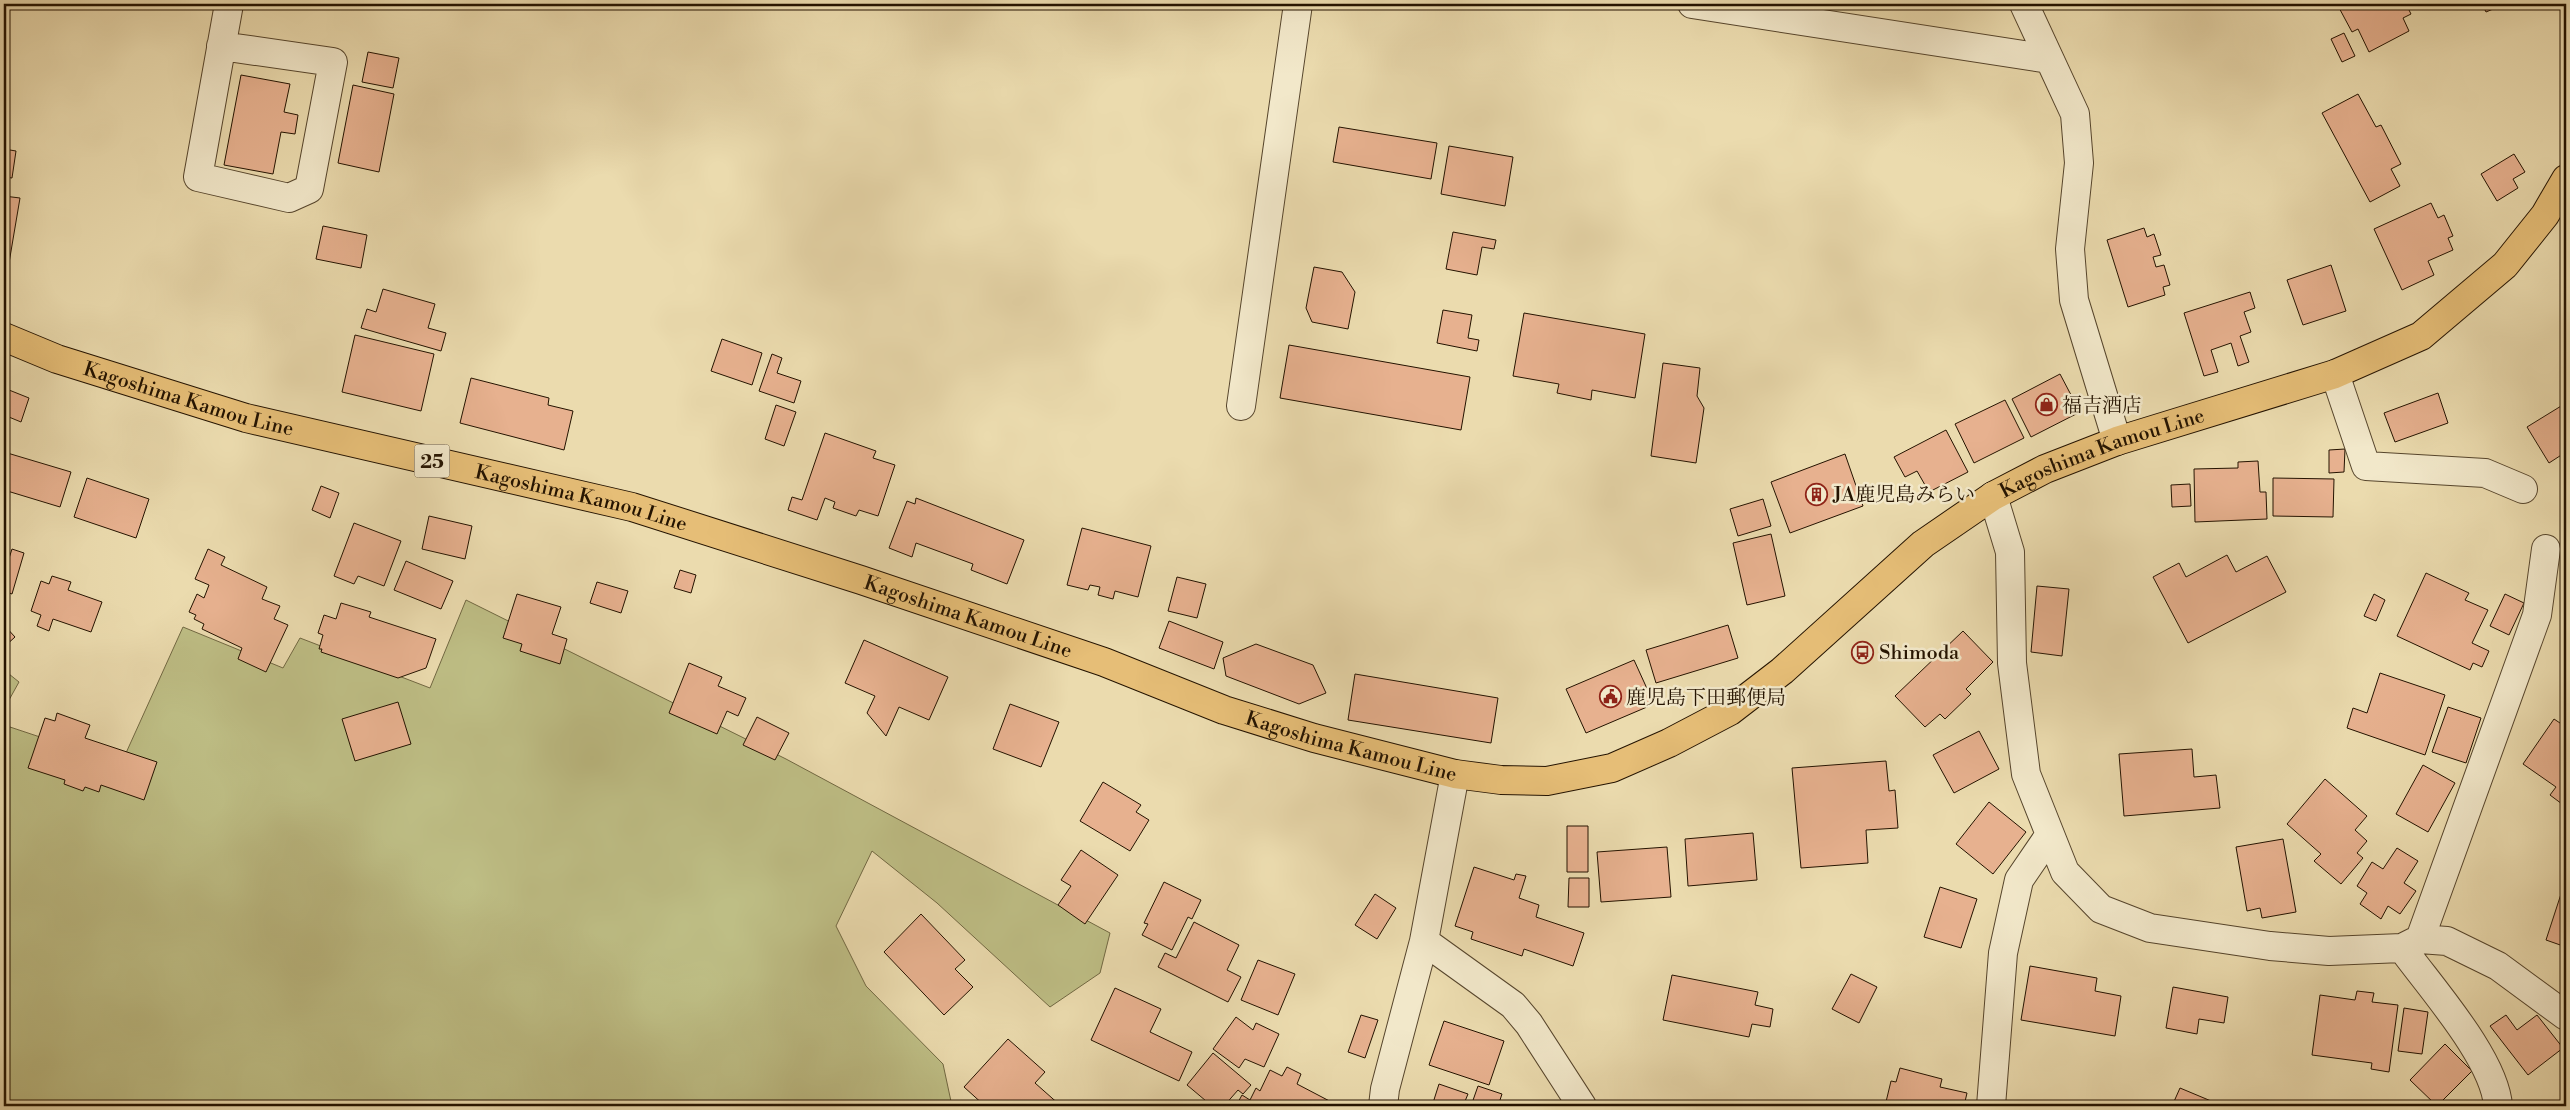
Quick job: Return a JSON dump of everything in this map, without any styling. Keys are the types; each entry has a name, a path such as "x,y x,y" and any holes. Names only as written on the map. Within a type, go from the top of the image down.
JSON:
{"main road":[{"name":"Kagoshima Kamou Line","path":"4,337 57,359 246,418 632,507 861,580 1104,662 1224,710 1314,738 1455,774 1501,780 1547,781 1612,768 1669,743 1730,712 1782,671 1922,544 1993,496 2045,469 2117,441 2335,374 2421,336 2505,265 2546,215 2566,180"}],"street":[{"path":"221,46 332,62 309,190 289,198 198,177 221,46 229,4"},
{"path":"1241,406 1298,4"},
{"path":"1692,4 2049,59"},
{"path":"2024,4 2075,114 2079,163 2070,249 2074,300 2117,441"},
{"path":"2335,374 2366,466 2485,474 2523,489"},
{"path":"1993,496 2010,552 2012,663 2026,774 2049,836 2065,872 2101,909 2150,928 2270,946 2329,951 2447,941 2498,966 2566,1016"},
{"path":"2411,944 2537,615 2546,549"},
{"path":"1383,1106 1385,1089 1424,941 1455,774"},
{"path":"1991,1106 2003,953 2019,880 2049,836"},
{"path":"1424,941 1513,1005 1529,1024 1582,1106"},
{"path":"2411,944 2483,1058 2498,1106"}],"green space":[{"path":"466,600 786,759 1110,933 1100,973 1050,1007 937,903 872,851 836,926 866,986 943,1064 952,1106 4,1106 4,725 121,764 183,627 283,668 300,638 430,688"},
{"path":"4,670 19,682 4,709"}],"building":[{"path":"2337,4 2406,4 2411,14 2403,18 2409,31 2369,52 2358,29 2352,32"},
{"path":"2482,4 2505,4 2486,12"},
{"path":"2344,33 2355,56 2342,62 2331,39"},
{"path":"368,52 399,58 393,88 362,82"},
{"path":"241,75 290,84 284,112 298,115 295,134 281,132 273,174 224,165"},
{"path":"353,85 394,94 379,172 338,163"},
{"path":"2358,94 2376,127 2381,125 2401,164 2391,169 2400,186 2370,202 2322,113"},
{"path":"1339,127 1437,143 1431,179 1333,162"},
{"path":"1449,146 1513,157 1505,206 1441,194"},
{"path":"4,149 16,151 12,178 4,177"},
{"path":"2514,154 2525,172 2513,179 2518,188 2497,201 2481,174"},
{"path":"4,196 20,198 8,269 4,268"},
{"path":"2431,203 2438,218 2444,215 2453,236 2448,238 2453,250 2428,261 2434,275 2402,290 2374,229"},
{"path":"323,226 367,235 361,268 316,259"},
{"path":"2144,228 2147,237 2154,234 2161,255 2153,257 2156,267 2164,265 2170,285 2163,287 2165,295 2128,307 2107,240"},
{"path":"1453,232 1496,240 1494,249 1482,247 1477,275 1446,269"},
{"path":"2331,265 2346,311 2303,325 2287,280"},
{"path":"1314,267 1342,272 1355,292 1348,329 1312,322 1306,308"},
{"path":"383,289 435,304 428,328 446,333 441,351 361,328 367,309 376,312"},
{"path":"2250,292 2255,308 2244,312 2251,332 2240,336 2249,362 2238,366 2231,343 2211,350 2218,372 2204,376 2184,313"},
{"path":"1443,310 1472,315 1468,338 1479,340 1477,351 1437,343"},
{"path":"1524,313 1645,334 1635,398 1592,390 1591,400 1557,393 1559,384 1513,376"},
{"path":"355,335 434,354 421,411 342,392"},
{"path":"722,339 762,353 752,385 711,371"},
{"path":"1289,345 1470,377 1461,430 1280,398"},
{"path":"772,354 782,358 777,373 801,381 794,403 759,391"},
{"path":"1663,363 1700,368 1697,396 1704,408 1696,463 1651,456"},
{"name":"福吉酒店","path":"2060,374 2080,412 2031,437 2012,399"},
{"path":"471,378 549,398 548,405 573,411 564,450 460,423"},
{"path":"4,388 29,398 21,422 4,415"},
{"path":"2438,393 2448,423 2395,442 2384,413"},
{"path":"2005,400 2024,438 1974,463 1955,424"},
{"path":"2566,403 2566,452 2549,463 2527,427"},
{"path":"776,405 796,412 784,446 765,439"},
{"path":"1946,430 1968,472 1929,492 1917,471 1905,477 1894,457"},
{"path":"825,433 876,451 873,458 895,465 878,516 859,510 856,516 833,508 835,502 825,498 817,520 788,510 792,497 802,500"},
{"path":"2345,449 2344,472 2329,473 2329,450"},
{"path":"4,452 71,472 60,507 4,490"},
{"name":"JA鹿児島みらい","path":"1845,454 1863,506 1790,533 1771,482"},
{"path":"2258,461 2260,492 2266,492 2267,519 2195,522 2194,469 2238,468 2238,462"},
{"path":"87,478 149,499 136,538 74,517"},
{"path":"2273,478 2334,479 2333,517 2273,516"},
{"path":"2190,484 2191,506 2172,507 2171,485"},
{"path":"321,486 339,493 330,518 312,510"},
{"path":"916,498 1024,540 1007,584 971,570 973,564 916,543 912,557 889,548 907,501 915,504"},
{"path":"1763,499 1771,526 1738,536 1730,509"},
{"path":"429,516 472,526 465,559 422,549"},
{"path":"354,523 401,541 384,586 358,576 354,584 334,576"},
{"path":"1082,528 1151,546 1138,597 1115,591 1113,599 1098,595 1100,587 1090,585 1088,590 1067,585"},
{"path":"1771,534 1785,596 1747,605 1733,543"},
{"path":"12,549 24,553 12,594 4,591 4,574"},
{"path":"208,549 225,557 221,565 267,587 262,599 280,606 274,619 288,625 266,672 238,659 242,648 202,629 204,624 194,619 196,615 189,612 197,594 204,598 209,585 195,579"},
{"path":"2227,555 2236,572 2267,556 2286,592 2188,643 2153,577 2179,563 2186,577"},
{"path":"406,561 453,581 441,609 394,590"},
{"path":"680,570 696,575 691,593 674,588"},
{"path":"2426,573 2469,593 2465,600 2488,610 2472,643 2489,651 2482,667 2473,663 2470,670 2397,636"},
{"path":"52,576 71,582 68,590 102,602 91,632 53,619 49,631 37,626 41,615 31,611 41,581 49,584"},
{"path":"1177,577 1206,584 1197,618 1168,611"},
{"path":"597,582 628,591 621,613 590,603"},
{"path":"2037,586 2069,589 2062,656 2031,652"},
{"path":"517,594 561,607 552,634 567,639 560,664 520,651 522,644 503,638"},
{"path":"2374,594 2385,600 2376,621 2364,616"},
{"path":"2505,594 2524,603 2509,635 2490,626"},
{"path":"341,603 371,612 369,617 436,639 426,668 398,678 321,652 322,649 319,649 323,635 318,633 324,615 336,619"},
{"path":"1169,621 1223,642 1214,669 1159,648"},
{"path":"4,625 15,637 4,647"},
{"path":"1728,625 1738,658 1656,683 1646,650"},
{"path":"1963,631 1993,662 1966,689 1971,694 1945,719 1940,714 1925,727 1895,696"},
{"path":"864,640 948,677 929,720 899,707 886,736 867,713 875,696 845,683"},
{"path":"1256,644 1313,665 1326,693 1299,704 1226,676 1223,658"},
{"name":"鹿児島下田郵便局","path":"1634,660 1654,704 1586,733 1566,689"},
{"path":"689,663 722,677 718,686 746,698 738,716 727,711 717,734 669,713"},
{"path":"2380,673 2445,695 2425,755 2347,728 2353,708 2367,713"},
{"path":"1355,674 1498,698 1491,743 1348,720"},
{"path":"398,702 411,744 355,761 342,719"},
{"path":"1010,704 1059,722 1041,767 993,749"},
{"path":"2448,707 2481,718 2466,763 2432,752"},
{"path":"57,713 90,725 85,738 157,762 144,800 101,785 99,792 85,787 83,791 64,784 65,780 28,768 45,718 55,721"},
{"path":"757,717 789,733 775,760 743,745"},
{"path":"2554,719 2566,727 2566,807 2550,795 2556,787 2523,764"},
{"path":"1979,731 1999,769 1954,793 1933,755"},
{"path":"2192,749 2194,777 2216,775 2220,808 2124,816 2119,754"},
{"path":"1886,761 1889,791 1895,790 1898,828 1866,830 1868,863 1801,868 1792,768"},
{"path":"2423,765 2455,783 2428,832 2396,814"},
{"path":"2325,779 2367,816 2355,830 2367,841 2357,853 2363,858 2341,884 2314,861 2321,854 2287,824"},
{"path":"1103,782 1141,805 1136,812 1149,820 1130,851 1080,821"},
{"path":"1989,802 2026,832 1993,874 1956,844"},
{"path":"1567,826 1588,826 1588,872 1567,872"},
{"path":"1753,833 1757,880 1688,886 1685,839"},
{"path":"2283,839 2296,912 2262,918 2260,908 2247,911 2236,847"},
{"path":"1667,847 1671,897 1601,902 1597,852"},
{"path":"2397,848 2418,861 2404,883 2416,891 2400,914 2388,906 2381,919 2360,904 2367,893 2357,886 2372,862 2383,869"},
{"path":"1081,850 1118,875 1085,924 1058,905 1071,886 1061,880"},
{"path":"1474,867 1514,880 1516,874 1526,876 1519,898 1539,905 1536,917 1584,933 1573,966 1524,949 1522,956 1471,939 1473,932 1455,926"},
{"path":"1569,878 1589,878 1589,907 1568,907"},
{"path":"1164,882 1201,900 1192,919 1188,917 1172,950 1142,935 1148,924 1144,923"},
{"path":"1940,887 1977,899 1961,948 1924,937"},
{"path":"1375,894 1396,908 1377,939 1355,925"},
{"path":"2561,894 2566,895 2566,947 2546,940"},
{"path":"921,914 965,960 955,969 973,987 944,1015 884,952"},
{"path":"1194,922 1239,945 1227,970 1241,977 1228,1002 1158,967 1165,953 1176,958"},
{"path":"1258,960 1295,974 1278,1015 1241,1000"},
{"path":"2030,966 2097,978 2095,991 2121,996 2115,1036 2021,1020"},
{"path":"1851,974 1877,987 1859,1023 1832,1009"},
{"path":"1672,975 1758,992 1755,1005 1773,1009 1770,1027 1752,1024 1749,1037 1663,1020"},
{"path":"2173,987 2228,997 2224,1023 2199,1019 2197,1034 2166,1028"},
{"path":"1115,988 1161,1009 1150,1032 1192,1052 1179,1081 1091,1040"},
{"path":"2357,991 2374,993 2372,1002 2398,1005 2389,1072 2371,1069 2372,1063 2312,1055 2320,995 2355,1000"},
{"path":"2404,1008 2428,1012 2422,1054 2398,1051"},
{"path":"1361,1015 1378,1020 1365,1058 1348,1052"},
{"path":"2506,1015 2517,1030 2537,1015 2563,1048 2528,1075 2490,1026"},
{"path":"1236,1017 1253,1030 1256,1023 1279,1034 1264,1067 1245,1059 1239,1068 1213,1049"},
{"path":"1444,1021 1504,1041 1489,1085 1429,1065"},
{"path":"1008,1039 1045,1072 1035,1083 1061,1106 985,1106 964,1087"},
{"path":"2445,1044 2472,1071 2437,1106 2410,1080"},
{"path":"1213,1053 1251,1085 1243,1094 1238,1090 1224,1106 1212,1106 1187,1085"},
{"path":"1287,1067 1301,1074 1297,1084 1339,1106 1236,1106 1242,1095 1250,1100 1256,1088 1260,1091 1270,1070 1282,1076"},
{"path":"1900,1068 1942,1079 1940,1087 1967,1093 1964,1106 1885,1106 1891,1081 1896,1082"},
{"path":"1439,1084 1468,1094 1463,1106 1432,1106"},
{"path":"1478,1086 1502,1094 1498,1106 1471,1106"},
{"path":"2180,1088 2223,1106 2172,1106"}],"place":[{"name":"福吉酒店","path":"2046,405"},
{"name":"JA鹿児島みらい","path":"1817,494"},
{"name":"Shimoda","path":"1863,652"},
{"name":"鹿児島下田郵便局","path":"1610,697"}]}
